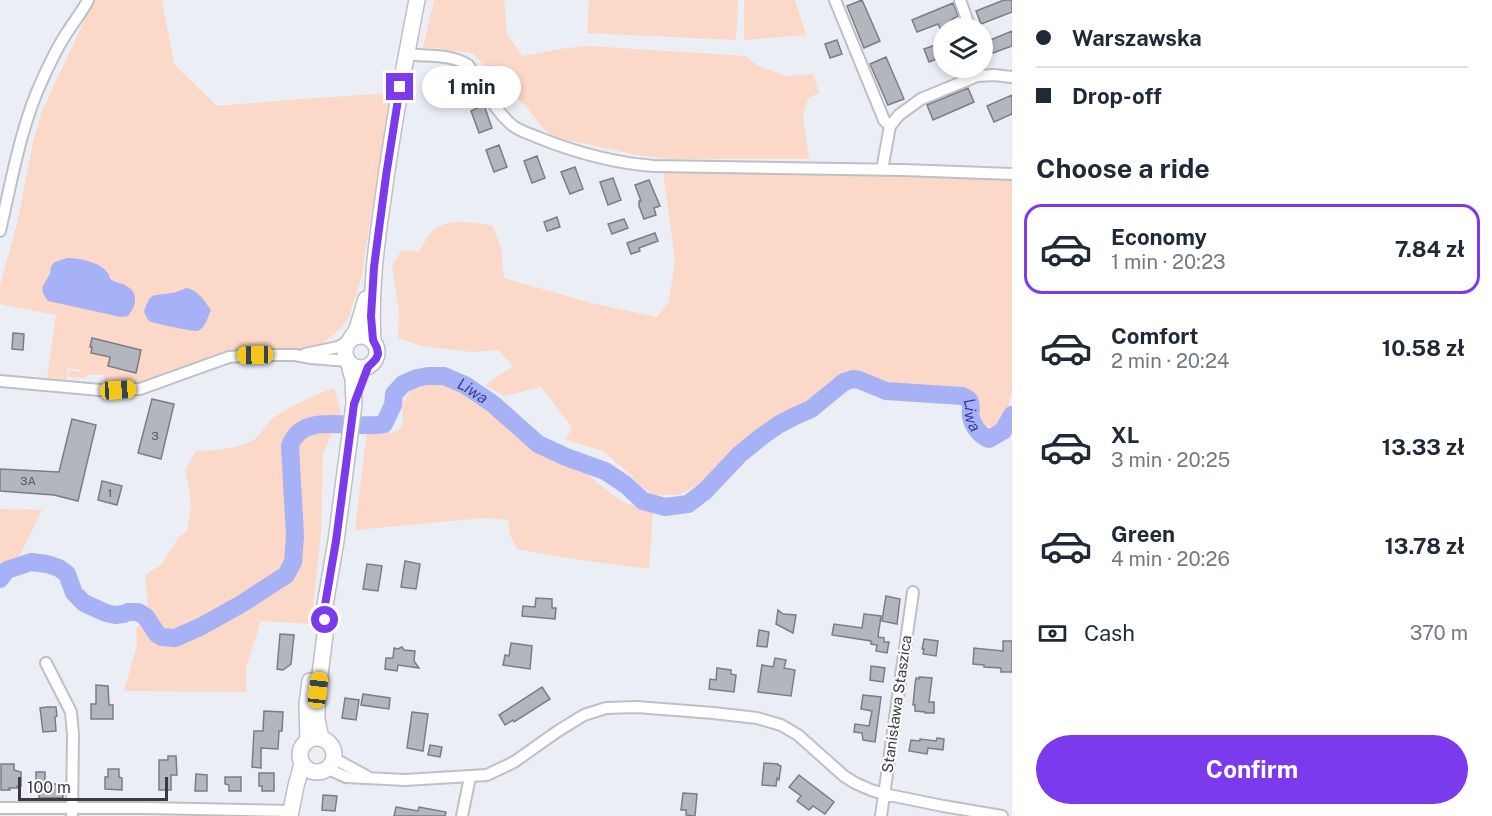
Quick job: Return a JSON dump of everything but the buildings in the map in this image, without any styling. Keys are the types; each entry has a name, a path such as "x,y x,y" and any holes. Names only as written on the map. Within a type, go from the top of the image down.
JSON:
{"main road":[{"path":"354,404 368,367 378,354 373,340 371,316 374,267 386,176 417,0"},
{"path":"314,739 307,704 315,634 325,605 336,541 354,404 353,379 345,350 362,315 374,267"},
{"path":"350,340 359,335 373,340"},
{"path":"348,361 357,368 368,367"},
{"path":"314,739 327,741 335,752 332,764 318,773 307,768 300,756 300,750 314,739"},
{"path":"293,814 304,793 307,768"}],"street":[{"path":"0,231 22,138 37,93 63,39 88,0"},
{"path":"835,0 884,120 890,126"},
{"path":"960,0 966,18"},
{"path":"406,54 461,60 468,65 497,108 520,130 550,143 631,165 1012,174"},
{"path":"993,76 1012,77"},
{"path":"882,170 890,126 899,115 921,99 972,78"},
{"path":"295,355 328,350 350,340"},
{"path":"0,381 100,390 132,390 229,357 242,355 295,355 348,361"},
{"name":"Stanisława Staszica","path":"881,816 913,592"},
{"path":"46,663 71,712 72,812"},
{"path":"332,764 346,777 405,780 487,775 514,762 584,715 606,708 638,707 704,712 757,718 781,725 798,735 855,783 884,794 1002,816"},
{"path":"462,816 470,777"},
{"path":"0,808 72,812 293,814"}],"shaded area":[{"path":"94,0 162,0 174,64 217,106 392,93 362,275 349,317 339,330 316,348 235,350 135,386 104,386 104,375 86,375 86,378 69,377 69,370 80,372 81,370 68,368 67,379 47,378 56,315 0,304 0,285 18,220 41,113"},
{"path":"434,0 504,0 507,34 522,56 589,46 745,56 757,65 785,76 813,74 819,93 808,98 803,116 809,159 670,159 637,155 553,137 525,105 498,82 473,53 423,47"},
{"path":"589,0 738,0 736,40 587,33"},
{"path":"744,0 795,0 806,35 744,40"},
{"path":"663,172 1012,179 1012,392 1007,412 994,427 983,426 977,397 934,388 893,385 861,375 828,385 812,402 792,409 758,428 698,485 679,495 654,495 644,489 603,451 566,440 572,427 541,387 504,396 485,385 513,366 498,350 472,352 421,346 398,338 399,313 392,265 402,250 418,252 435,229 442,225 459,222 493,226 501,249 504,278 595,304 657,317 669,302 675,259"},
{"path":"441,380 471,393 521,434 533,448 588,474 625,503 653,511 649,569 517,549 509,533 509,520 483,518 355,530 367,430 388,427 391,434 398,430 403,424 402,405 412,387"},
{"path":"334,388 341,412 323,454 321,534 311,624 261,621 246,667 246,692 124,691 137,645 136,630 148,608 145,575 161,565 178,538 187,531 191,510 185,470 197,450 228,448 251,441 282,412"},
{"path":"0,509 42,510 20,555 0,569"}],"water":[{"path":"67,258 94,263 104,269 112,280 130,288 133,291 135,303 128,316 121,317 48,301 42,289 51,266"},
{"path":"186,288 198,293 211,310 200,330 149,321 144,312 151,297"}],"waterway":[{"name":"Liwa","path":"0,579 7,570 31,562 47,564 67,574 74,593 84,603 115,615 138,612 146,617 157,634 162,637 175,638 202,626 286,575 293,562 295,536 290,446 301,430 323,424 384,424 393,405 394,394 403,384 428,376 444,376 465,385 493,404 538,444 605,471 626,485 643,501 665,507 688,504 705,491 740,454 761,437 778,425 811,409 844,382 853,379 886,391 962,396 970,402 971,417 975,427 989,439 1003,431 1012,415"}],"route":[{"path":"325,620 325,605 354,404 364,375 378,354 373,340 371,316 374,267 400,87"}]}
